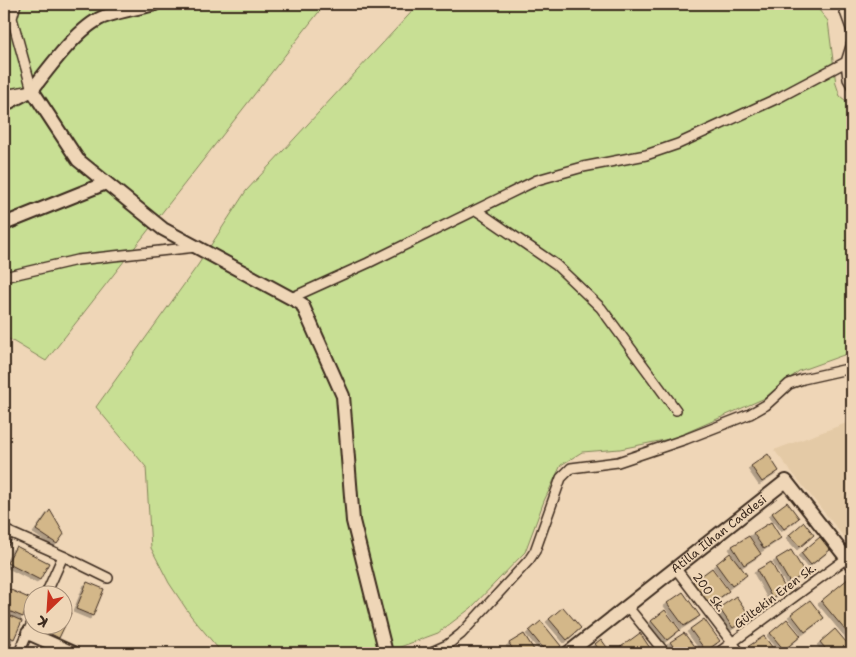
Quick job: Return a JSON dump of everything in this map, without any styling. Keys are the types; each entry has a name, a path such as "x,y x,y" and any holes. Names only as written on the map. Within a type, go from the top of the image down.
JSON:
{"street":[{"path":"16,4 12,18 32,90 78,160 163,229 302,304 343,396 353,521 386,653"},
{"path":"4,105 32,90 53,62 88,26 100,18 155,4"},
{"path":"842,4 852,31"},
{"path":"852,43 846,62 848,79 852,86"},
{"path":"291,298 368,263 537,180 584,167 646,155 678,144 778,98 846,62"},
{"path":"4,95 32,90"},
{"path":"4,224 106,183"},
{"path":"476,210 556,265 601,308 676,410"},
{"path":"4,277 77,260 197,247"},
{"path":"429,653 447,645 461,634 529,560 538,542 561,478 571,468 618,462 686,439 766,406 789,384 803,378 852,368"},
{"name":"Atilla İlhan Caddesi","path":"568,653 786,481 849,561"},
{"path":"4,542 9,532 108,578"},
{"path":"50,584 63,556"},
{"name":"Gültekin Eren Sk.","path":"718,653 849,561"},
{"name":"200 Sk.","path":"676,569 740,653"},
{"path":"627,606 665,653"},
{"path":"19,653 27,634"},
{"path":"40,634 73,653"}],"shaded area":[{"path":"852,421 852,547 774,450"}],"green space":[{"path":"4,4 325,4 46,361 4,336"},
{"path":"419,4 814,4 828,21 836,84 840,96 852,106 852,352 799,371 765,398 674,438 620,449 582,452 561,465 544,501 525,552 471,608 438,633 400,647 367,653 222,653 191,616 169,583 151,548 146,467 96,407 198,265 246,191"}],"building":[{"path":"768,454 779,471 762,482 751,466"},
{"path":"787,502 799,518 784,529 772,513"},
{"path":"50,510 64,534 57,544 36,530"},
{"path":"771,522 781,538 764,549 753,533"},
{"path":"804,522 814,535 800,547 789,535"},
{"path":"749,536 761,554 744,565 732,546"},
{"path":"820,537 830,550 811,565 801,553"},
{"path":"16,546 49,563 40,580 7,563"},
{"path":"791,550 805,573 790,583 776,559"},
{"path":"730,553 747,575 732,586 716,564"},
{"path":"771,562 786,590 772,598 757,570"},
{"path":"712,568 729,591 710,605 693,582"},
{"path":"849,578 852,581 852,600 850,602 852,605 852,634 850,636 821,601"},
{"path":"87,582 104,589 93,616 76,609"},
{"path":"4,587 22,595 22,617 4,609"},
{"path":"683,592 700,616 684,626 667,603"},
{"path":"736,596 750,616 733,628 719,608"},
{"path":"810,600 824,618 805,632 791,614"},
{"path":"563,607 581,628 567,640 549,619"},
{"path":"665,610 680,630 667,640 651,621"},
{"path":"4,613 22,621 14,639 4,634"},
{"path":"704,619 720,641 706,651 690,629"},
{"path":"787,619 801,636 784,650 770,633"},
{"path":"541,621 561,646 552,653 547,653 529,631"},
{"path":"835,629 852,649 848,653 829,653 820,642"},
{"path":"640,633 650,648 642,653 614,652"},
{"path":"684,633 699,653 678,653 670,642"},
{"path":"51,634 61,634 59,638"},
{"path":"524,634 536,653 515,653 509,643"},
{"path":"764,636 775,651 772,653 750,653 746,648"},
{"path":"4,639 12,643 7,653 4,653"},
{"path":"601,639 611,653 602,653 595,644"},
{"path":"812,648 817,653 805,653"}]}
